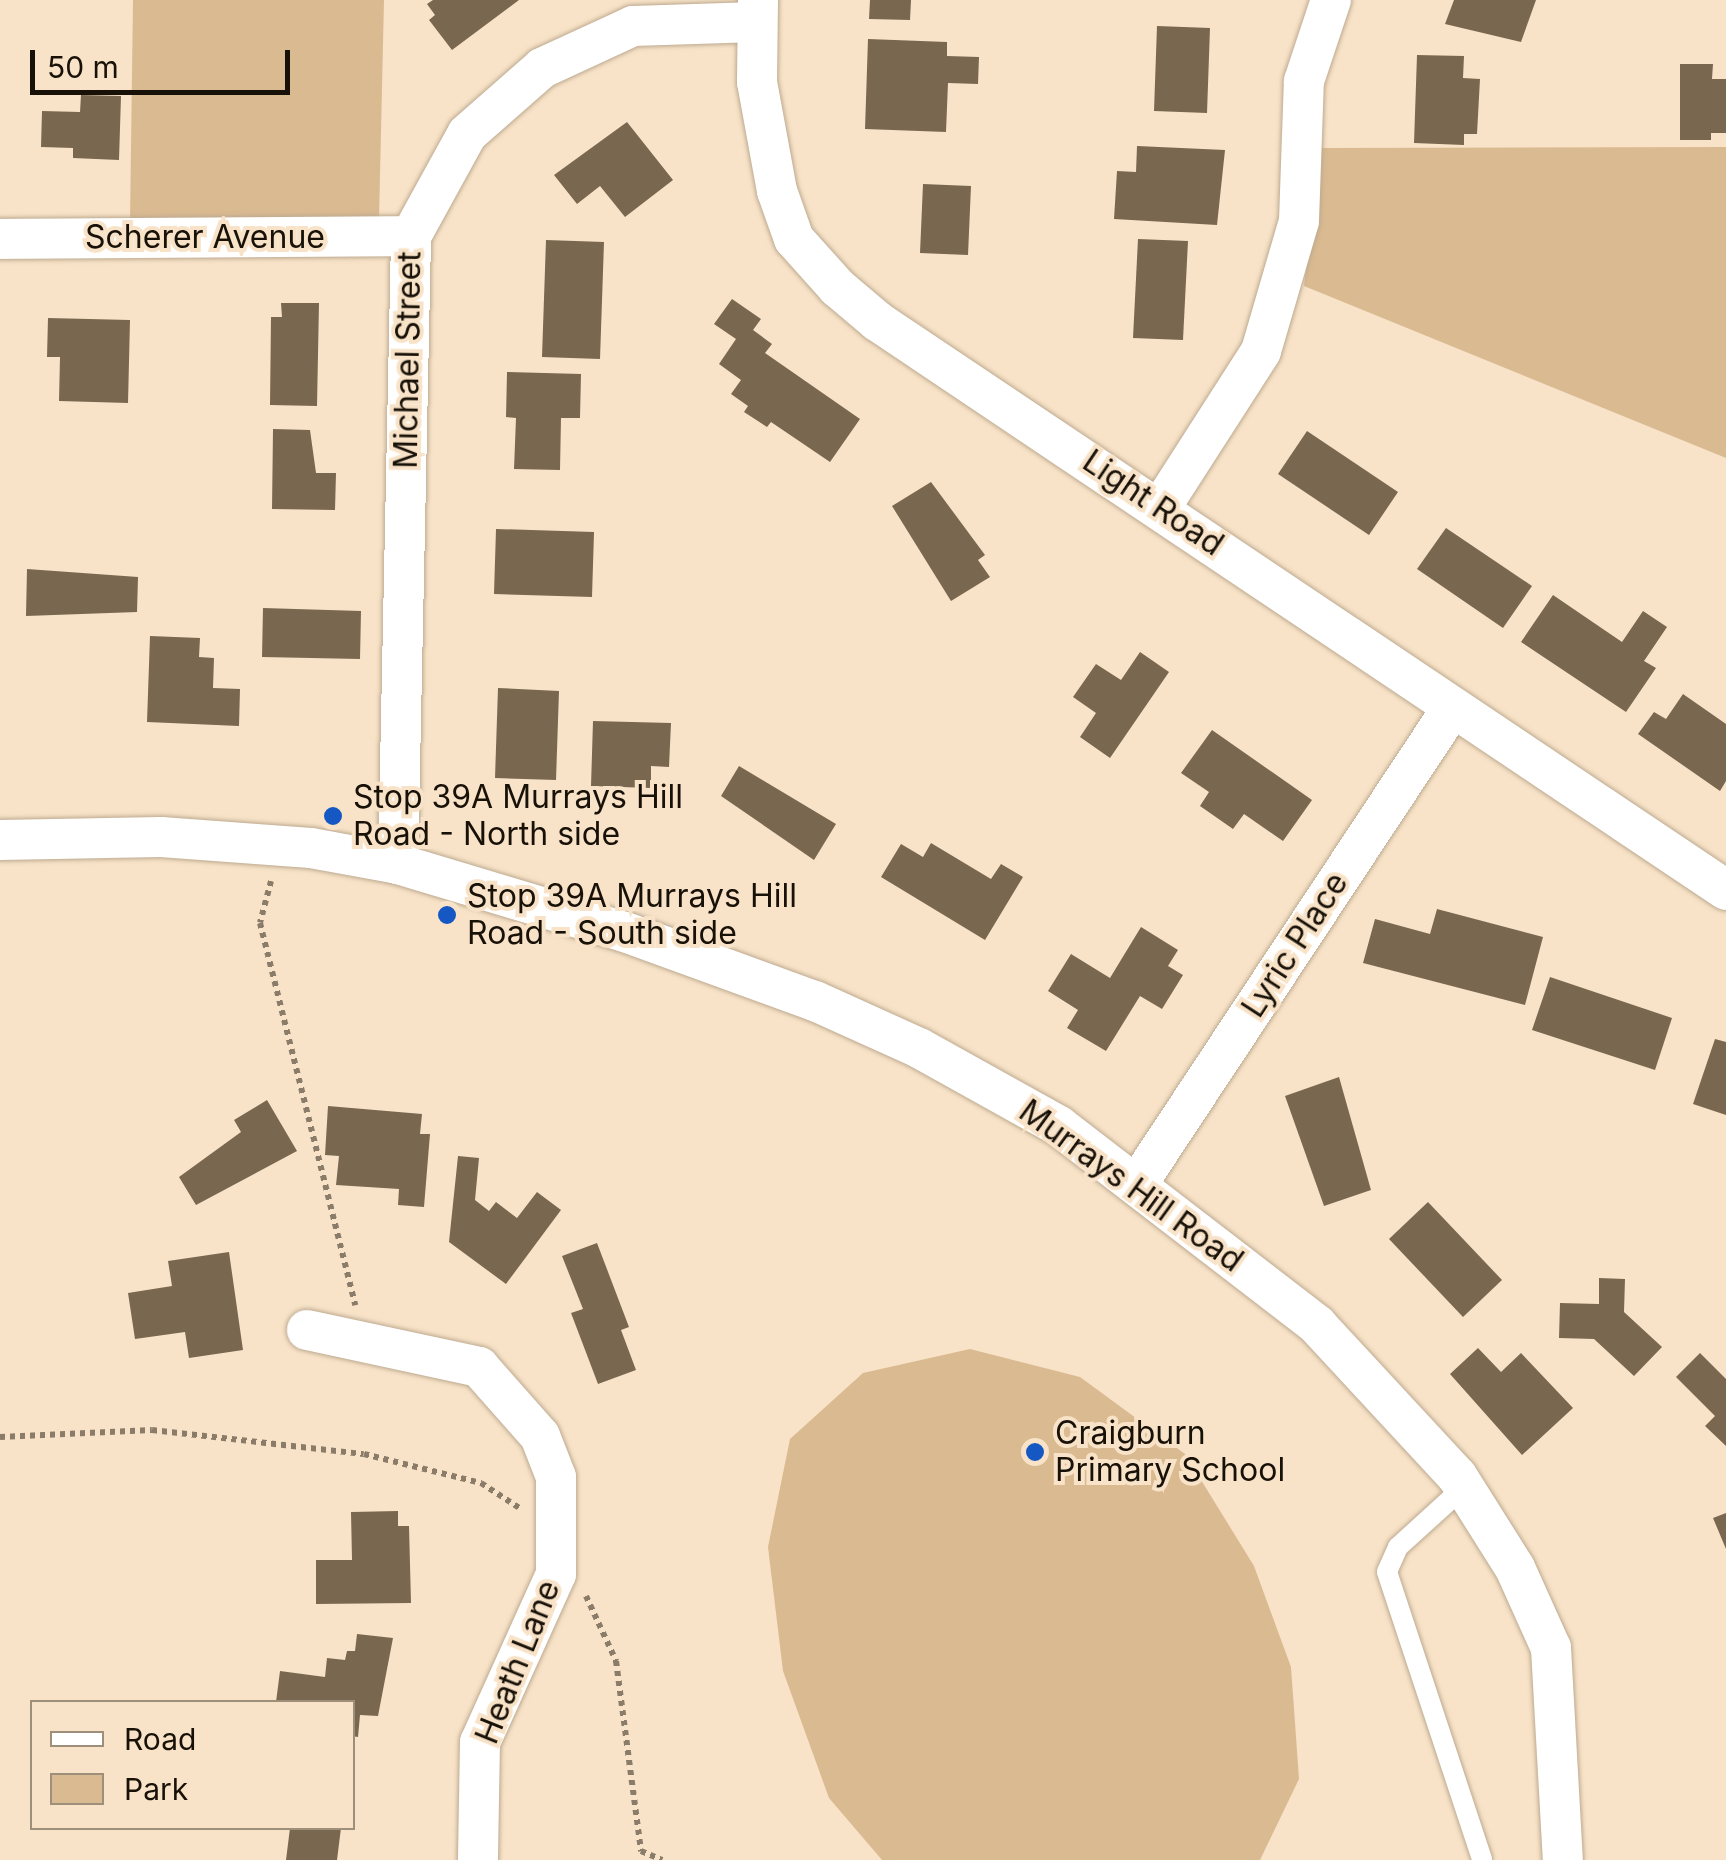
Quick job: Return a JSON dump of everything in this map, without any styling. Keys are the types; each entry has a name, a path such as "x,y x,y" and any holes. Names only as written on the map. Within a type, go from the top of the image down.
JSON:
{"street":[{"path":"1161,507 1261,351 1299,221 1304,81 1331,0"},
{"name":"Light Road","path":"757,11 756,82 777,191 794,239 878,321 1161,507 1452,708 1726,890"},
{"name":"Michael Street","path":"398,864 410,236 467,134 542,68 633,26 757,11"},
{"name":"Scherer Avenue","path":"0,239 410,236"},
{"name":"Lyric Place","path":"1138,1183 1452,708"},
{"name":"Murrays Hill Road","path":"0,840 161,837 279,846 398,864 625,932 815,1002 918,1048 1059,1126 1138,1183 1317,1325 1464,1487 1515,1568 1552,1648 1563,1860"},
{"name":"Heath Lane","path":"307,1330 479,1367 540,1436 556,1476 556,1574 480,1742 478,1860"}],"lane":[{"path":"1464,1487 1398,1547 1387,1572 1482,1860"}],"path":[{"path":"279,846 260,923 364,1342"},
{"path":"0,1437 152,1430 364,1454 481,1483 556,1531 616,1661 640,1851 662,1860"}],"green space":[{"path":"133,0 384,0 379,219 130,221"},
{"path":"1726,147 1726,458 1304,286 1320,148"},
{"path":"970,1349 1080,1377 1185,1454 1254,1566 1291,1667 1299,1779 1260,1860 882,1860 829,1798 783,1671 768,1547 790,1439 863,1373"}],"building":[{"path":"433,0 519,0 452,50 429,20 435,15 427,4"},
{"path":"870,0 911,0 910,20 869,19"},
{"path":"1454,0 1536,0 1521,42 1445,24"},
{"path":"1157,26 1210,28 1207,113 1154,111"},
{"path":"868,39 947,42 947,56 979,57 978,84 948,83 946,132 865,129"},
{"path":"1417,55 1464,56 1463,78 1480,79 1477,134 1464,134 1464,145 1414,143"},
{"path":"1680,64 1713,64 1712,79 1726,79 1726,133 1711,133 1711,140 1680,140"},
{"path":"81,95 121,96 119,160 73,158 73,148 41,147 42,111 80,112"},
{"path":"627,122 673,180 625,217 600,186 577,204 554,175"},
{"path":"1137,146 1225,150 1217,225 1114,219 1117,171 1136,172"},
{"path":"923,184 971,186 968,255 920,253"},
{"path":"1138,239 1188,241 1183,340 1133,338"},
{"path":"546,240 604,242 600,359 542,357"},
{"path":"732,299 761,319 753,330 772,344 765,353 860,419 830,462 771,422 767,427 744,412 748,406 731,394 741,380 719,364 736,339 714,324"},
{"path":"281,303 319,303 317,406 270,405 271,317 282,317"},
{"path":"48,318 130,320 128,403 59,401 60,357 47,357"},
{"path":"507,372 581,374 580,418 561,418 560,470 514,469 516,418 506,417"},
{"path":"273,429 310,430 316,473 336,473 335,510 272,509"},
{"path":"1307,431 1398,492 1369,535 1278,474"},
{"path":"931,482 985,555 978,560 990,577 951,601 892,506"},
{"path":"1446,528 1532,586 1503,628 1417,569"},
{"path":"496,529 594,532 592,597 494,594"},
{"path":"27,569 138,577 137,612 26,616"},
{"path":"1553,595 1622,642 1643,611 1667,627 1644,661 1656,668 1626,712 1521,642"},
{"path":"263,608 361,611 360,659 262,657"},
{"path":"150,636 200,638 199,657 214,658 213,688 240,689 239,726 147,722"},
{"path":"1140,652 1169,672 1110,758 1080,737 1096,713 1073,697 1096,664 1121,680"},
{"path":"498,688 559,691 556,780 495,778"},
{"path":"1683,694 1726,724 1726,781 1720,791 1638,734 1654,712 1666,719"},
{"path":"593,721 671,723 669,767 651,766 651,788 591,786"},
{"path":"1212,730 1312,800 1283,841 1244,814 1233,829 1200,806 1209,792 1181,773"},
{"path":"739,766 836,824 814,860 721,796"},
{"path":"931,843 991,879 1001,864 1023,877 985,940 881,877 901,844 923,857"},
{"path":"1437,909 1543,937 1525,1005 1363,963 1375,919 1430,934"},
{"path":"1141,927 1178,950 1168,966 1183,975 1162,1009 1140,996 1106,1051 1067,1028 1078,1010 1048,991 1071,954 1110,978"},
{"path":"1550,977 1672,1018 1655,1070 1532,1030"},
{"path":"1715,1039 1726,1042 1726,1115 1693,1104"},
{"path":"1339,1077 1371,1190 1324,1206 1285,1096"},
{"path":"267,1100 297,1151 196,1205 179,1177 241,1132 234,1120"},
{"path":"328,1106 422,1114 420,1134 430,1134 424,1207 398,1205 399,1189 336,1185 339,1156 325,1155"},
{"path":"458,1156 479,1158 475,1200 489,1211 496,1202 517,1218 537,1192 561,1210 506,1284 449,1242"},
{"path":"1428,1202 1502,1280 1463,1317 1389,1239"},
{"path":"597,1243 629,1327 621,1330 636,1370 598,1384 571,1313 583,1309 562,1256"},
{"path":"229,1252 243,1350 189,1358 185,1332 135,1339 128,1293 172,1286 168,1261"},
{"path":"1599,1278 1625,1279 1624,1312 1662,1347 1634,1376 1594,1339 1559,1338 1560,1303 1599,1304"},
{"path":"1478,1348 1501,1372 1521,1353 1573,1408 1522,1455 1450,1374"},
{"path":"1700,1353 1726,1379 1726,1446 1705,1426 1715,1416 1676,1377"},
{"path":"398,1511 398,1526 409,1526 411,1603 316,1604 316,1560 352,1560 351,1512"},
{"path":"1726,1513 1726,1549 1713,1518"},
{"path":"357,1634 393,1638 378,1716 360,1715 358,1737 355,1700 276,1700 280,1671 325,1677 327,1658 345,1660 347,1651 355,1651"},
{"path":"290,1830 341,1830 337,1860 286,1860"}],"place":[{"name":"Stop 39A Murrays Hill Road - North side","path":"333,816"},
{"name":"Stop 39A Murrays Hill Road - South side","path":"447,915"},
{"name":"Craigburn Primary School","path":"1035,1452"}]}
